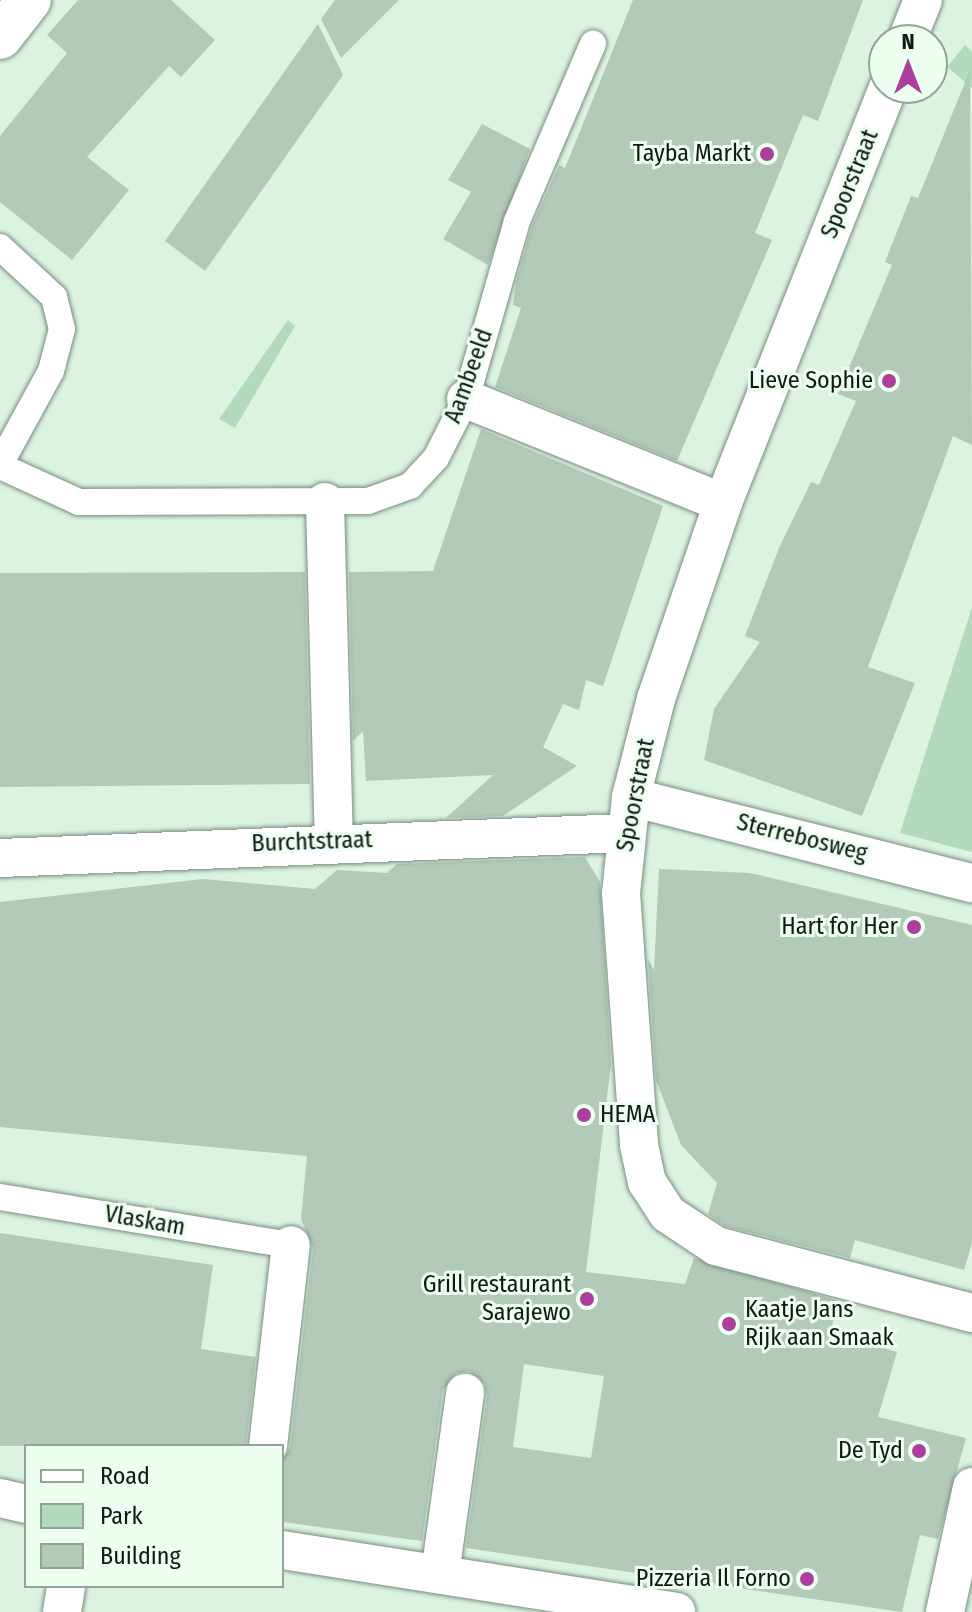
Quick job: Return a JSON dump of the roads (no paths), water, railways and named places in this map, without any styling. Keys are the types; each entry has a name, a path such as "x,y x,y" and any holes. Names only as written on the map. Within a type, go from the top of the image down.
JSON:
{"street":[{"path":"0,37 29,0"},
{"path":"913,24 923,0"},
{"name":"Spoorstraat","path":"882,104 723,503 628,815 621,893 639,1145 654,1198 716,1246 972,1313"},
{"path":"466,399 723,503"},
{"path":"325,502 334,839"},
{"name":"Burchtstraat","path":"0,858 334,839 628,815"},
{"name":"Sterrebosweg","path":"628,815 972,883"},
{"path":"268,1444 291,1245"},
{"path":"440,1574 465,1393"},
{"path":"945,1612 972,1487"},
{"path":"0,1498 24,1504"},
{"path":"284,1550 440,1574 541,1601 676,1612"},
{"path":"62,1612 66,1588"}],"lane":[{"name":"Aambeeld","path":"0,247 54,297 62,329 51,371 0,465 79,502 368,501 410,486 436,458 466,399 517,221 593,44"},
{"name":"Vlaskam","path":"0,1197 291,1245"}],"place":[{"name":"Tayba Markt","path":"767,154"},
{"name":"Lieve Sophie","path":"889,381"},
{"name":"Hart for Her","path":"914,927"},
{"name":"HEMA","path":"584,1115"},
{"name":"Grill restaurant Sarajewo","path":"587,1299"},
{"name":"Kaatje Jans Rijk aan Smaak","path":"729,1324"},
{"name":"De Tyd","path":"919,1451"},
{"name":"Pizzeria Il Forno","path":"807,1579"}]}
